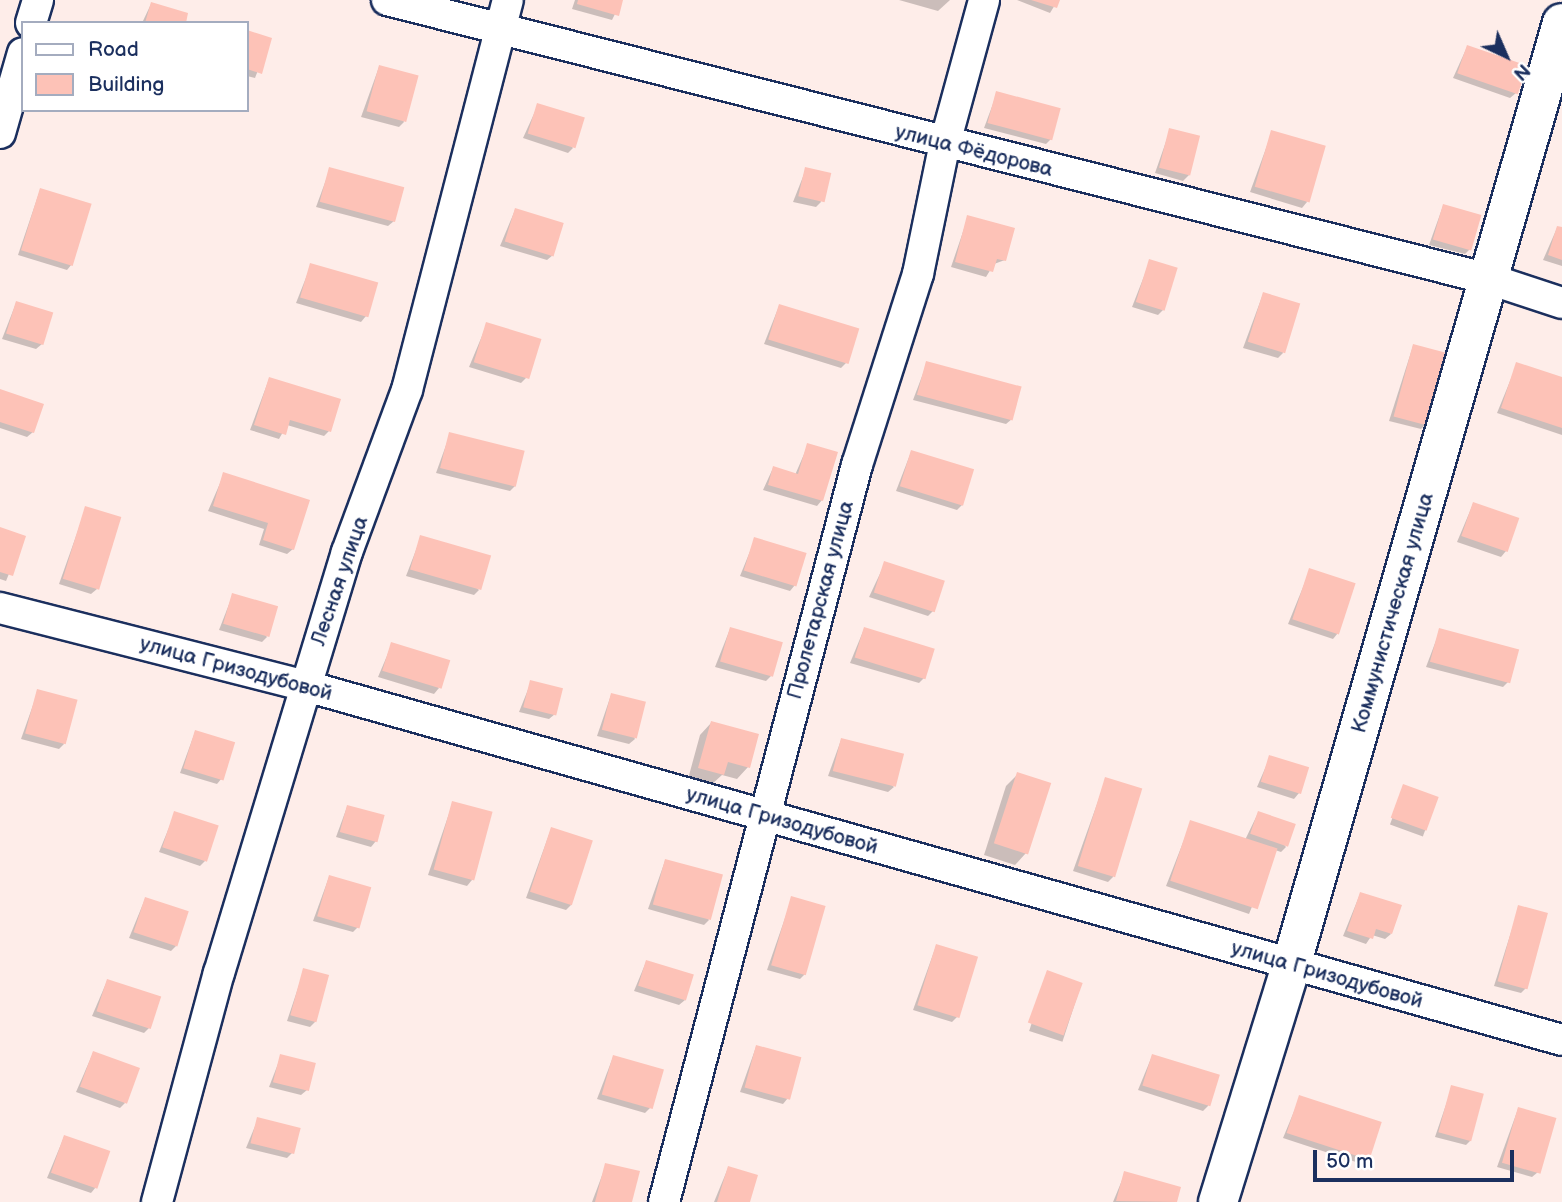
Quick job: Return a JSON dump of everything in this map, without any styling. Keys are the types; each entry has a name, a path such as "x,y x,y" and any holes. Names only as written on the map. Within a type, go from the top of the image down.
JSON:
{"street":[{"path":"32,21 38,0"},
{"name":"улица Фёдорова","path":"387,0 945,144 1489,279 1562,303"},
{"name":"Лесная улица","path":"156,1202 347,552 407,390 508,0"},
{"name":"Пролетарская улица","path":"664,1202 857,465 918,274 945,144 984,0"},
{"name":"Коммунистическая улица","path":"1218,1202 1291,966 1562,23"},
{"path":"0,133 21,59"},
{"name":"улица Гризодубовой","path":"0,608 306,686 1291,966 1562,1040"}],"building":[{"path":"578,0 623,0 619,16 577,4"},
{"path":"1031,0 1060,0 1057,8"},
{"path":"151,2 188,13 186,21 146,21"},
{"path":"248,30 272,38 262,74 248,69"},
{"path":"1467,45 1528,66 1518,94 1457,73"},
{"path":"379,65 419,76 406,122 367,111"},
{"path":"996,91 1061,108 1052,140 987,123"},
{"path":"537,103 585,118 575,148 528,134"},
{"path":"1169,128 1200,136 1190,176 1159,168"},
{"path":"1271,130 1326,146 1310,202 1255,187"},
{"path":"329,167 404,187 395,222 320,202"},
{"path":"805,167 831,173 825,202 798,196"},
{"path":"40,188 92,204 73,266 21,250"},
{"path":"1443,204 1481,215 1471,251 1433,240"},
{"path":"515,208 564,223 554,256 505,241"},
{"path":"967,215 1015,228 1006,261 997,259 993,272 955,262"},
{"path":"1557,226 1562,227 1562,260 1548,255"},
{"path":"1149,259 1178,268 1165,311 1136,302"},
{"path":"310,263 378,283 368,317 300,298"},
{"path":"1263,292 1300,303 1285,353 1248,342"},
{"path":"16,301 53,312 43,345 6,334"},
{"path":"779,304 859,329 849,364 768,339"},
{"path":"486,322 541,339 529,379 474,362"},
{"path":"1413,344 1447,353 1427,426 1394,416"},
{"path":"926,361 1022,387 1013,420 917,395"},
{"path":"1516,362 1562,377 1562,428 1501,408"},
{"path":"269,377 341,399 331,432 290,420 286,435 254,425"},
{"path":"0,389 44,404 34,433 0,422"},
{"path":"449,432 525,451 516,487 440,468"},
{"path":"807,443 838,452 823,501 768,485 773,466 798,474"},
{"path":"911,450 974,469 963,506 900,486"},
{"path":"223,472 310,500 294,550 263,540 268,523 213,506"},
{"path":"1473,502 1519,518 1508,552 1461,536"},
{"path":"85,506 121,517 99,590 63,579"},
{"path":"0,527 26,536 13,576 0,572"},
{"path":"420,535 491,555 481,590 410,570"},
{"path":"754,537 807,553 796,587 744,570"},
{"path":"884,561 945,581 935,612 874,592"},
{"path":"1309,568 1356,583 1339,634 1292,619"},
{"path":"232,593 278,606 269,637 223,624"},
{"path":"730,627 783,642 773,677 720,662"},
{"path":"864,627 935,649 925,679 855,658"},
{"path":"1439,628 1519,649 1510,683 1430,662"},
{"path":"391,642 450,660 442,689 382,671"},
{"path":"530,680 563,688 556,715 523,707"},
{"path":"37,689 78,700 66,744 25,733"},
{"path":"611,693 646,702 637,739 602,730"},
{"path":"711,721 759,734 750,768 728,762 724,775 698,768"},
{"path":"195,730 235,742 223,781 183,768"},
{"path":"841,738 904,754 896,787 833,771"},
{"path":"1269,755 1309,767 1301,794 1261,782"},
{"path":"1017,772 1051,783 1028,854 994,843"},
{"path":"1105,777 1142,788 1115,877 1078,866"},
{"path":"1403,784 1439,797 1426,831 1391,818"},
{"path":"452,801 493,812 474,880 434,870"},
{"path":"347,805 385,815 377,842 340,832"},
{"path":"174,811 219,826 207,862 162,847"},
{"path":"1258,811 1296,824 1288,847 1250,834"},
{"path":"1190,820 1277,848 1258,909 1170,881"},
{"path":"551,827 593,841 572,905 530,892"},
{"path":"665,859 723,875 711,920 653,904"},
{"path":"329,875 371,887 359,928 317,916"},
{"path":"1360,892 1402,905 1392,934 1376,929 1373,939 1347,931"},
{"path":"791,896 826,906 806,975 771,965"},
{"path":"145,897 189,911 177,946 134,932"},
{"path":"1518,905 1548,913 1527,989 1498,981"},
{"path":"936,944 978,957 959,1018 917,1005"},
{"path":"646,960 694,975 686,1000 638,986"},
{"path":"303,968 329,975 316,1022 290,1015"},
{"path":"1047,970 1083,983 1064,1036 1028,1023"},
{"path":"107,979 161,997 151,1029 96,1011"},
{"path":"756,1045 801,1057 790,1100 745,1088"},
{"path":"93,1051 140,1068 127,1104 80,1087"},
{"path":"280,1054 316,1063 309,1091 273,1082"},
{"path":"1152,1054 1220,1075 1210,1106 1142,1086"},
{"path":"613,1055 664,1070 653,1109 602,1094"},
{"path":"1451,1085 1484,1094 1471,1141 1438,1132"},
{"path":"1299,1095 1382,1122 1369,1160 1287,1133"},
{"path":"1518,1107 1556,1118 1540,1174 1502,1163"},
{"path":"257,1117 301,1128 294,1154 250,1143"},
{"path":"64,1135 110,1151 97,1189 51,1173"},
{"path":"605,1163 640,1171 632,1202 595,1202"},
{"path":"728,1166 758,1175 750,1202 717,1202"},
{"path":"1124,1171 1181,1187 1177,1202 1116,1201"}]}
